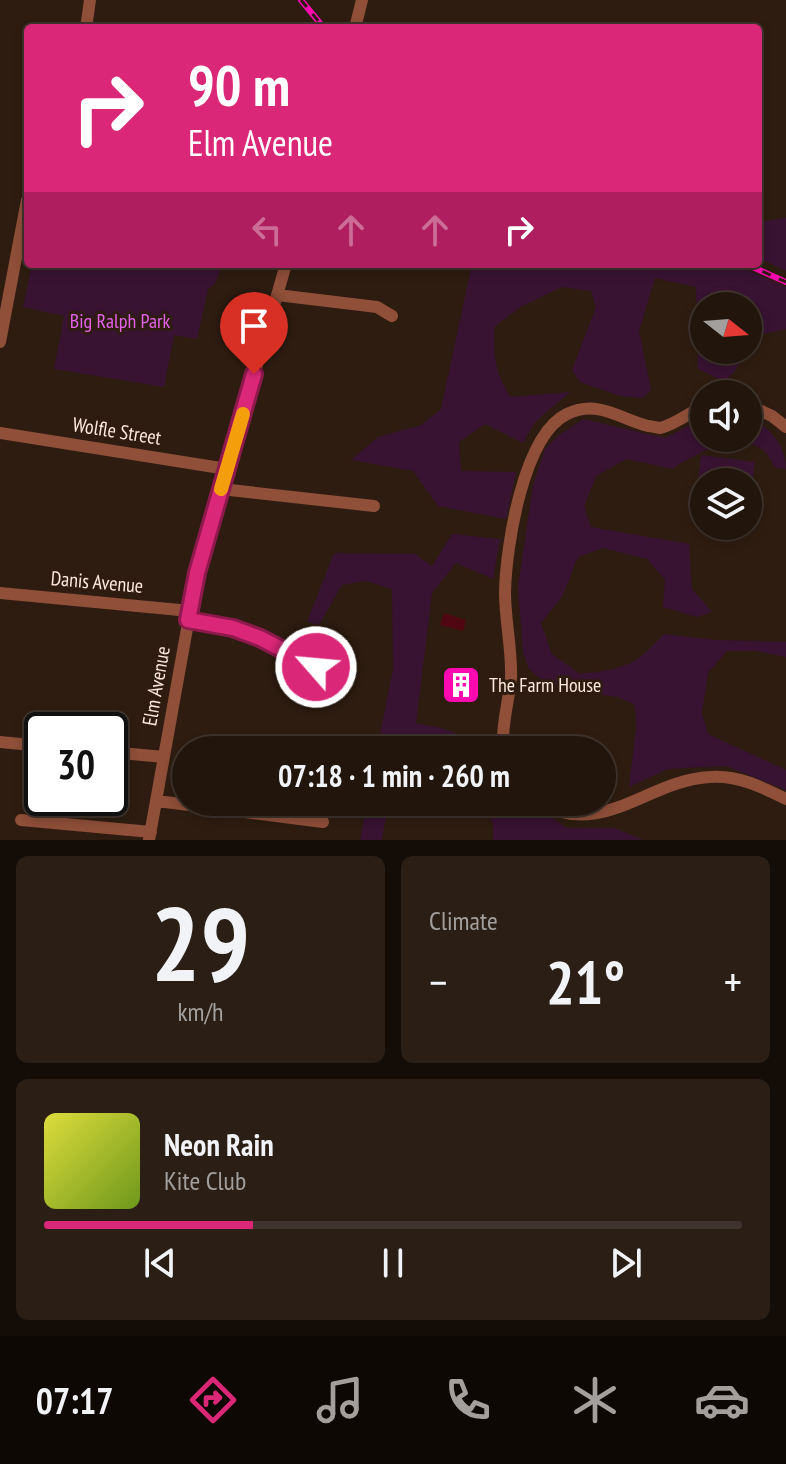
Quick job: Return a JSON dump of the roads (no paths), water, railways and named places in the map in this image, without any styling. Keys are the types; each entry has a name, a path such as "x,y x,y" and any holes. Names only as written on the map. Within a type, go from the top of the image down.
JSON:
{"street":[{"path":"87,24 90,0"},
{"path":"356,24 362,0"},
{"path":"0,342 24,216"},
{"name":"Elm Avenue","path":"150,836 197,573 285,268"},
{"path":"277,295 377,307 392,316"},
{"path":"503,736 511,676 506,575 522,486 540,441 565,415 582,408 598,407 630,422 659,428 690,413"},
{"path":"762,411 786,427"},
{"name":"Wolfle Street","path":"0,433 227,469"},
{"path":"221,489 374,506"},
{"name":"Danis Avenue","path":"0,593 189,615 247,633 316,667"},
{"path":"0,742 24,744"},
{"path":"128,754 164,757"},
{"path":"616,812 661,789 709,777 751,783 786,799"},
{"path":"157,801 323,822"},
{"path":"21,820 150,836"}],"railway":[{"path":"301,0 321,24"},
{"path":"755,268 786,282"}],"place":[{"name":"The Farm House","path":"461,685"}],"park label":[{"name":"Big Ralph Park","path":"120,321"}]}
